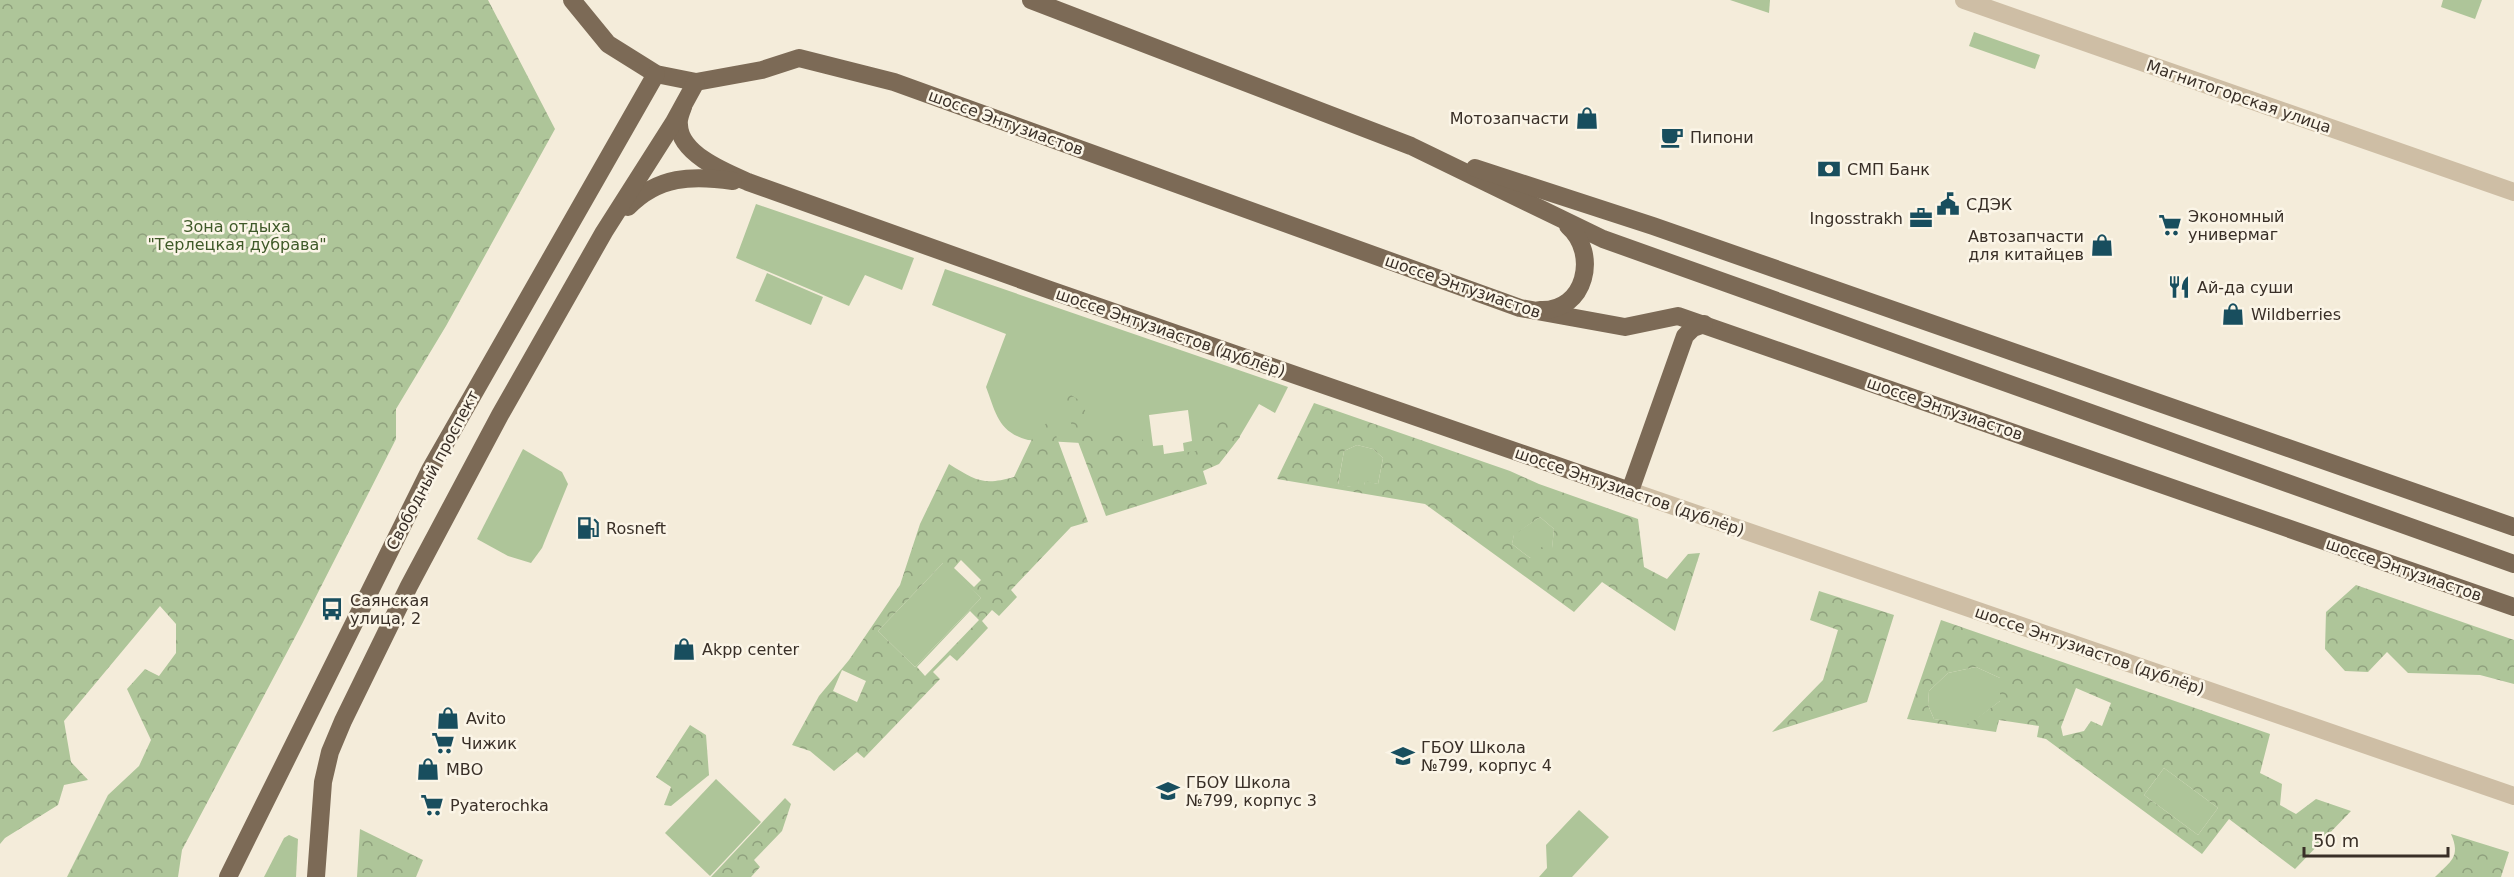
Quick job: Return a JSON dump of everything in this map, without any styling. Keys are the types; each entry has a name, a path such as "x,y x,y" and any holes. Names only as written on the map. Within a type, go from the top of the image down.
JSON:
{"main road":[{"name":"шоссе Энтузиастов","path":"573,0 608,44 656,74 696,82 762,70 799,58 894,82 1520,308 1625,327 1678,316 2514,607"},
{"path":"1031,0 1411,146 1653,226 2514,526"},
{"name":"Свободный проспект","path":"228,877 429,470 656,74"},
{"name":"Свободный проспект","path":"316,877 323,782 330,752 343,721 409,586 463,489 500,415 604,232 683,107 696,82"},
{"name":"шоссе Энтузиастов (дублёр)","path":"683,107 678,122 680,132 687,144 708,163 748,183 1630,491"},
{"path":"1411,146 1566,223 1581,240 1586,263 1581,286 1574,295 1555,308 1544,310 1520,308"},
{"name":"шоссе Энтузиастов (дублёр)","path":"604,232 636,199 655,186 695,177 748,183"},
{"path":"1555,218 1603,238 2514,564"},
{"path":"1678,316 1684,325 1685,336"},
{"path":"1630,491 1685,336 1692,328 1704,324"}],"street":[{"name":"Магнитогорская улица","path":"1964,0 2514,192"},
{"name":"шоссе Энтузиастов (дублёр)","path":"1630,491 2514,796"}],"green space":[{"name":"Зона отдыха \"Терлецкая дубрава\"","path":"0,0 488,0 555,129 446,326 396,409 396,439 302,624 182,850 178,877 67,877 108,795 139,766 151,740 127,689 145,669 159,676 176,653 176,624 160,606 64,721 71,762 88,780 64,785 58,805 5,838 0,844"},
{"path":"1730,0 1770,0 1769,13"},
{"path":"2443,0 2482,0 2475,19 2441,7"},
{"path":"1974,32 2040,55 2035,69 1969,46"},
{"path":"756,204 914,258 902,290 865,275 849,306 736,258"},
{"path":"945,269 1288,387 1275,413 1259,404 1240,436 1196,452 1151,458 1134,446 1028,440 1004,427 986,387 1006,334 932,305","holes":["1188,410 1192,441 1183,443 1184,451 1164,454 1163,445 1153,446 1149,415"]},
{"path":"767,273 823,297 811,325 755,301"},
{"path":"1057,386 1082,402 1092,429 1139,432 1151,457 1196,451 1206,432 1224,419 1237,424 1240,437 1219,464 1203,471 1207,484 1106,516"},
{"path":"1314,403 1510,471 1539,484 1638,519 1644,567 1667,579 1688,554 1700,553 1675,631 1602,582 1574,612 1425,504 1277,479","holes":["1357,445 1373,449 1383,458 1378,484 1365,481 1364,485 1352,483 1351,487 1338,484 1344,451","1540,517 1554,529 1552,548 1539,547 1530,558 1512,544 1514,535"]},
{"path":"1050,419 1088,522 1071,527 1011,590 1017,597 999,616 992,610 982,621 988,628 957,661 950,655 933,672 940,679 864,758 857,752 834,771 810,751 792,745 819,696 849,660 900,585 920,524 949,464 980,480 994,481 1014,477 1032,439","holes":["961,560 981,580 974,587 954,568","943,563 981,598 915,667 878,631","970,611 979,620 925,676 917,667","842,670 866,681 857,702 833,691"]},
{"path":"1357,445 1373,449 1383,458 1378,484 1365,482 1364,485 1351,487 1338,485 1344,451"},
{"path":"523,449 562,472 568,484 542,548 531,563 508,556 477,539"},
{"path":"1540,517 1554,529 1552,549 1530,558 1512,544 1514,534"},
{"path":"944,562 981,598 915,667 878,631"},
{"path":"2356,585 2514,640 2514,684 2480,675 2408,673 2387,652 2368,672 2345,671 2325,649 2326,612"},
{"path":"1819,591 1894,615 1867,702 1772,732 1823,680 1838,630 1810,620"},
{"path":"1941,620 2270,734 2260,773 2282,784 2280,805 2296,814 2316,799 2351,811 2295,869 2229,819 2202,854 2046,739 2037,737 2039,726 1999,720 1996,732 1907,719","holes":["1976,667 2000,678 2000,701 1969,724 1934,719 1928,705 1929,691 1948,673","2076,688 2111,703 2102,726 2091,721 2084,731 2063,736 2061,727","2164,768 2218,808 2198,835 2144,795"]},
{"path":"1976,667 2000,678 2000,701 1969,725 1934,719 1928,705 1929,691 1948,673"},
{"path":"690,725 706,735 709,775 671,806 664,805 671,787 656,777"},
{"path":"2164,768 2218,808 2198,835 2144,795"},
{"path":"716,779 761,822 710,876 665,833"},
{"path":"785,798 791,804 782,831 754,860 760,867 751,877 711,877"},
{"path":"1579,810 1609,837 1572,877 1539,877 1547,868 1546,845"},
{"path":"360,829 423,860 416,877 357,877"},
{"path":"2451,834 2509,852 2501,877 2435,877 2450,862 2455,853"},
{"path":"289,835 298,839 296,877 264,877 284,838"}],"place":[{"name":"Мотозапчасти","path":"1587,118"},
{"name":"Пипони","path":"1672,137"},
{"name":"СМП Банк","path":"1829,169"},
{"name":"СДЭК","path":"1948,204"},
{"name":"Ingosstrakh","path":"1921,218"},
{"name":"Экономный универмаг","path":"2170,225"},
{"name":"Автозапчасти для китайцев","path":"2102,245"},
{"name":"Ай-да суши","path":"2179,287"},
{"name":"Wildberries","path":"2233,314"},
{"name":"Rosneft","path":"588,528"},
{"name":"Саянская улица, 2","path":"332,609"},
{"name":"Akpp center","path":"684,649"},
{"name":"Avito","path":"448,718"},
{"name":"Чижик","path":"443,743"},
{"name":"ГБОУ Школа №799, корпус 4","path":"1403,756"},
{"name":"МВО","path":"428,769"},
{"name":"ГБОУ Школа №799, корпус 3","path":"1168,791"},
{"name":"Pyaterochka","path":"432,805"}]}
